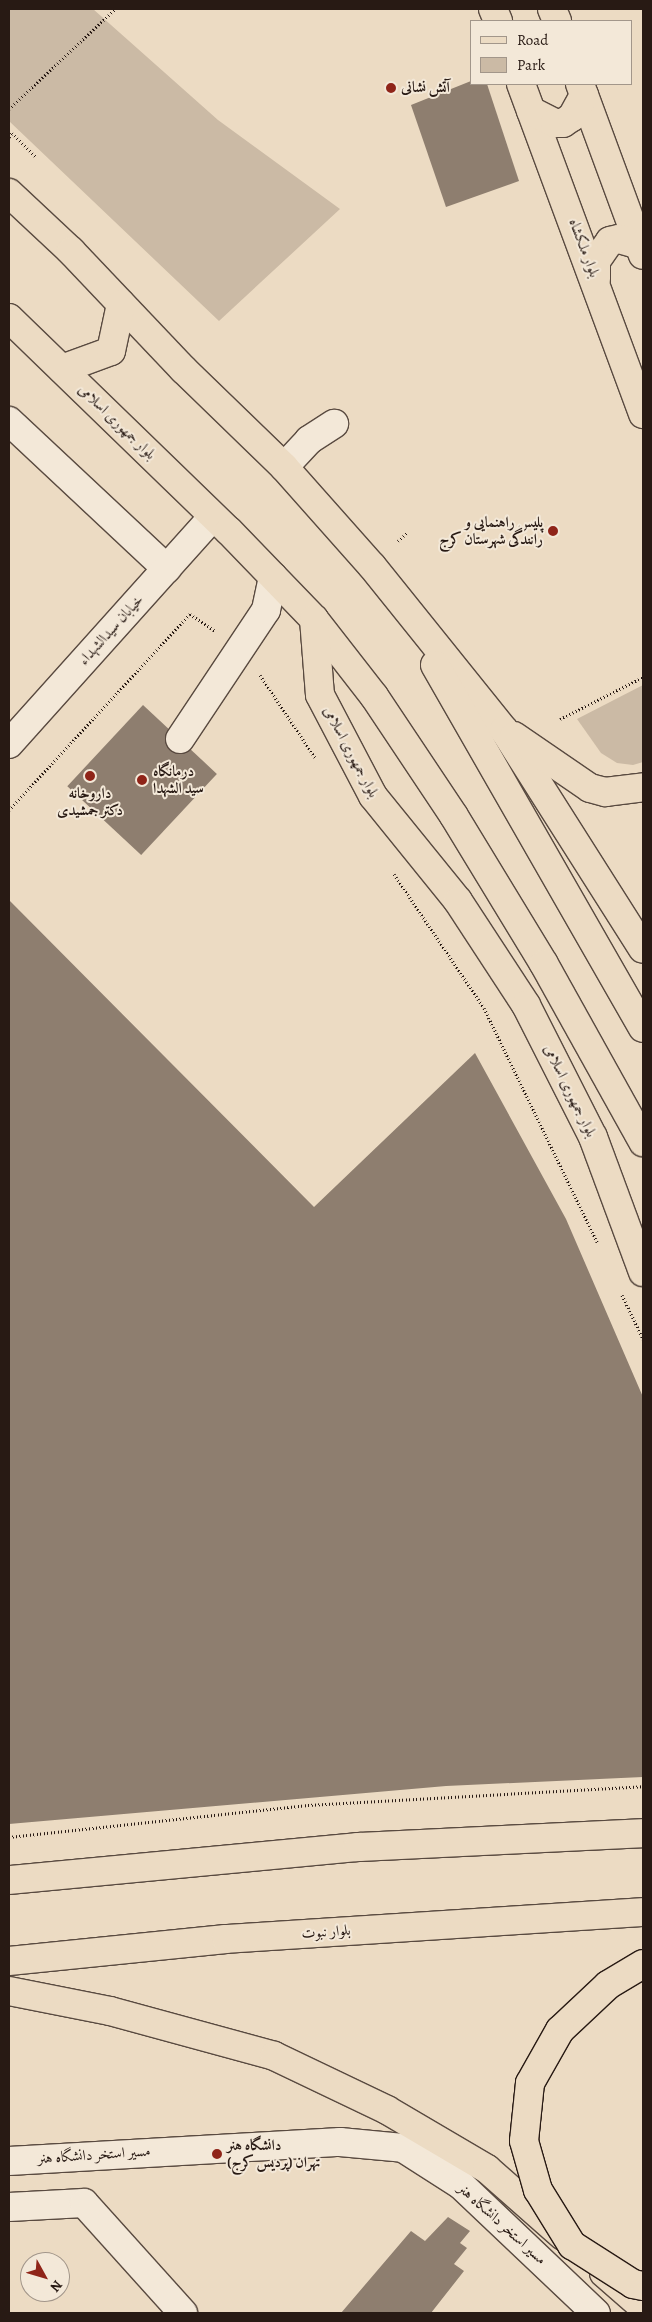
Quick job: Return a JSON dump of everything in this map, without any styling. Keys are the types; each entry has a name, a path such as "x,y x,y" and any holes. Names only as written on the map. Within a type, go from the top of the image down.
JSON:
{"main road":[{"name":"بلوار ملکشاه","path":"521,85 596,279 643,414"},
{"path":"531,111 555,123 563,123 572,117 582,89"},
{"path":"582,89 641,250"},
{"path":"9,193 284,467 389,587 504,730 643,949"},
{"path":"596,279 596,261 610,241 619,239 641,250"},
{"path":"62,369 111,351 121,304"},
{"name":"بلوار جمهوری اسلامی","path":"9,318 213,516 314,619 320,695 373,796 458,901 526,1005 593,1137 643,1272"},
{"path":"389,587 643,1028"},
{"path":"314,619 374,696 454,816 544,964 643,1142"},
{"path":"504,730 590,788 605,792 643,787"},
{"path":"9,1880 358,1847 643,1833"},
{"name":"بلوار نبوت","path":"9,1961 226,1939 643,1912"},
{"path":"643,1964 608,1985 560,2030 530,2083 524,2141 538,2190 572,2245 632,2284 643,2286"},
{"path":"9,1991 110,2011 274,2056 388,2110 487,2170 643,2308"}],"street":[{"path":"9,421 167,569"},
{"path":"284,467 309,440 334,424"},
{"name":"خیابان سیدالشهداء","path":"9,744 213,516"},
{"path":"180,739 242,650 266,610 273,577"},
{"name":"مسیر استخر دانشگاه هنر","path":"9,2161 340,2142 403,2148 461,2185 596,2313"},
{"path":"9,2207 84,2203 183,2313"}],"path":[{"path":"9,110 115,9"},
{"path":"9,137 12,133 35,156"},
{"path":"398,541 408,532"},
{"path":"9,810 190,614 242,650 318,761"},
{"path":"560,719 643,676"},
{"path":"390,868 484,1008 600,1249"},
{"path":"617,1285 643,1338"},
{"path":"9,1837 308,1805 643,1786"}],"green space":[{"path":"9,9 93,9 218,120 340,209 219,321 9,121"},
{"path":"643,685 643,762 633,765 617,763 601,753 577,719"}],"building":[{"path":"470,81 470,85 487,85 519,181 446,207 411,105"},
{"name":"درمانگاه سید الشهدا","path":"143,705 217,774 141,855 67,786"},
{"path":"9,900 314,1207 475,1053 566,1219 643,1397 643,1777 446,1786 9,1824"},
{"path":"448,2217 470,2231 460,2243 467,2248 454,2264 464,2271 431,2313 341,2313 411,2231 425,2241"}],"place":[{"name":"آتش نشانی","path":"391,88"},
{"name":"پلیس راهنمایی و رانندگی شهرستان کرج","path":"553,531"},
{"name":"داروخانه دکتر جمشیدی","path":"90,776"},
{"name":"درمانگاه سید الشهدا","path":"142,780"},
{"name":"دانشگاه هنر تهران (پردیس کرج)","path":"217,2154"}]}
